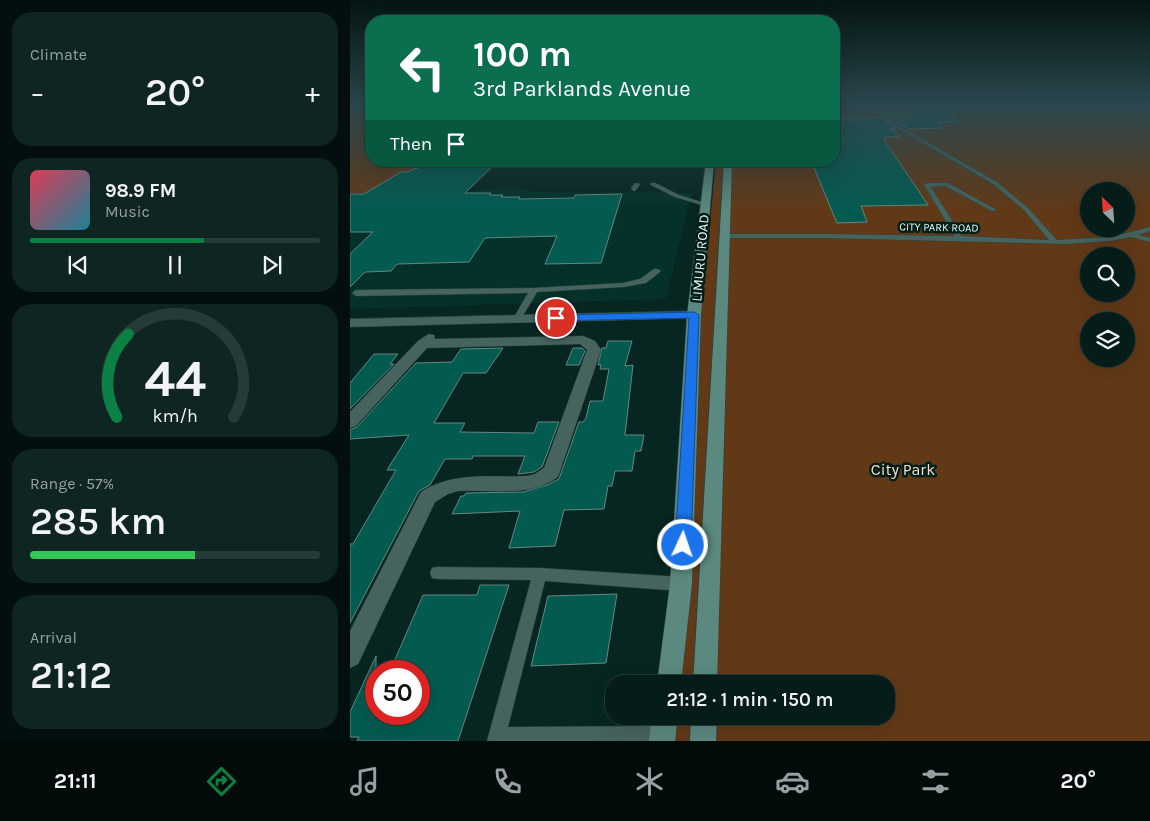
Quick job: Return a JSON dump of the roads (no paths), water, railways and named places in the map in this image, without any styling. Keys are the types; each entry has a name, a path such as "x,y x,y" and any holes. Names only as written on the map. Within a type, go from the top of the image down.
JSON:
{"main road":[{"name":"LIMURU ROAD","path":"670,675 681,584 694,315 709,167"},
{"name":"LIMURU ROAD","path":"705,675 728,167"},
{"path":"694,315 721,316"},
{"path":"703,741 704,725"}],"street":[{"path":"350,335 356,323 694,315"},
{"path":"350,422 446,322"},
{"path":"350,656 428,497 437,489 459,482 530,483 547,478 552,472 594,350 590,344 583,340 423,344"}],"lane":[{"path":"922,141 995,183 1026,210 1054,241"},
{"path":"653,184 677,196 705,204"},
{"path":"960,239 927,185 946,184 994,210"},
{"name":"CITY PARK ROAD","path":"1135,234 1150,229"},
{"name":"CITY PARK ROAD","path":"726,236 781,235 1054,241 1112,238"},
{"path":"1135,236 1150,240"},
{"path":"356,293 534,290 632,284 643,281 657,271"},
{"path":"517,319 534,290"},
{"path":"437,573 540,574 681,584"},
{"path":"540,574 496,738 663,731"}],"park label":[{"name":"City Park","path":"903,469"}]}
